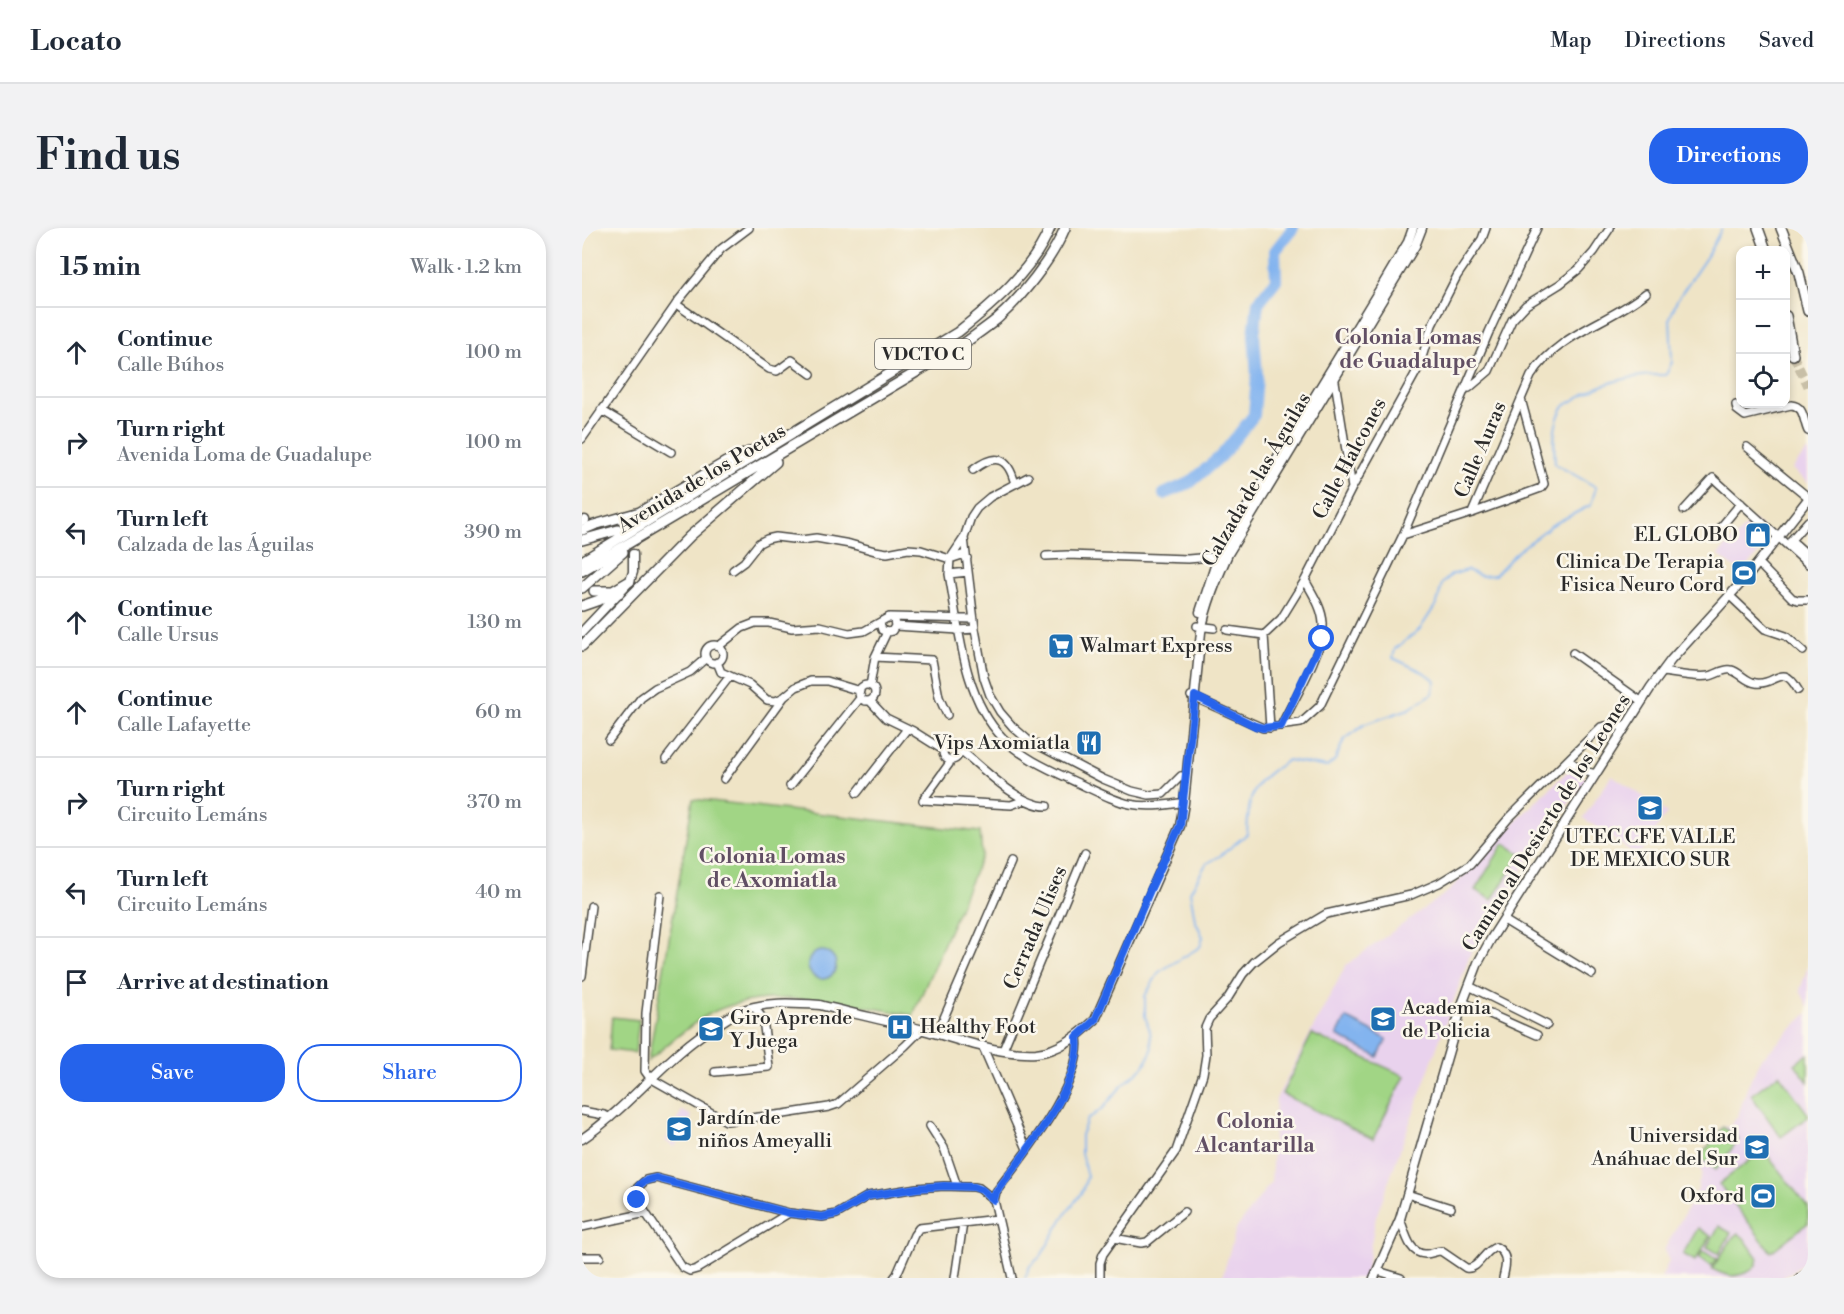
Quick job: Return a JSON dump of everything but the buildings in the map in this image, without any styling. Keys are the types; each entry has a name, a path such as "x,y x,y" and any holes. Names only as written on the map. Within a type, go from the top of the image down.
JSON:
{"highway":[{"name":"VDCTO C","path":"768,448 958,332 993,305 1026,267 1050,228"},
{"name":"VDCTO C","path":"810,436 962,345 997,319 1032,280 1060,240 1065,228"},
{"path":"1758,228 1765,246"},
{"path":"1782,228 1799,273 1808,311"},
{"path":"1790,340 1793,355"},
{"path":"582,646 722,506 810,436"},
{"name":"Avenida de los Poetas","path":"582,571 810,436"},
{"path":"582,530 640,512 726,462 756,448 768,448"},
{"name":"Avenida de los Poetas","path":"582,561 768,448"},
{"path":"582,588 618,555 660,526"},
{"path":"582,540 616,528"},
{"path":"582,597 643,539"},
{"path":"594,591 613,591 630,581"},
{"path":"582,606 619,594"}],"main road":[{"name":"Calzada de las Águilas","path":"582,1139 610,1118 650,1078 694,1040 737,1012 796,1003 820,1005 1004,1050 1036,1053 1057,1047 1077,1037 1095,1020 1180,826 1184,803 1199,626 1206,590 1218,557 1403,250 1413,228"},
{"name":"Calzada de las Águilas","path":"1199,626 1228,554 1415,246 1422,228"},
{"name":"Camino al Desierto de los Leones","path":"1376,1274 1400,1219 1463,1002 1478,963 1641,701 1663,672 1758,563 1807,501"},
{"path":"582,632 630,581 633,572 633,554"},
{"name":"Calzada de las Águilas","path":"1172,842 1193,696"}],"street":[{"path":"582,439 676,304 721,249 749,228"},
{"name":"Calle Halcones","path":"1264,635 1281,619 1305,580 1419,366 1432,325 1457,276 1482,239 1486,228"},
{"path":"1193,696 1255,726 1270,728 1301,723 1320,706 1403,535 1519,264 1537,228"},
{"path":"1466,390 1489,371 1512,320 1526,305 1560,285 1579,269 1610,228"},
{"name":"Calle Auras","path":"1472,513 1531,376 1540,362 1556,347 1623,310 1646,292"},
{"path":"676,304 769,369 777,371 792,360 811,374"},
{"path":"1332,368 1336,378 1347,469 1352,488"},
{"path":"1403,535 1532,493 1541,488 1544,484 1521,399"},
{"path":"1790,405 1798,406 1801,409 1808,431"},
{"path":"1737,408 1745,416 1778,408"},
{"path":"602,410 671,452"},
{"path":"1747,447 1807,501"},
{"path":"973,470 985,461 994,459 1011,469 1015,484"},
{"path":"1028,477 990,497 977,508 971,517 964,538 950,559 949,574 959,630 976,698 990,723 1004,740 1022,753 1122,804 1144,807 1179,803"},
{"path":"1684,510 1713,478 1808,564"},
{"path":"1715,534 1741,503"},
{"path":"1808,521 1791,540 1808,555"},
{"path":"733,570 744,562 759,543 767,538 776,537 801,540 816,538 887,553 921,549 950,559 962,555 967,558"},
{"path":"964,538 975,629 984,678 990,695 1000,712 1028,740 1103,779 1132,791 1149,795 1163,794"},
{"path":"1046,556 1188,559 1228,554"},
{"path":"1758,563 1792,598 1808,600"},
{"path":"949,574 968,572"},
{"path":"1281,726 1322,639 1321,609 1305,580"},
{"path":"1729,595 1765,629 1786,636 1803,651"},
{"path":"609,740 641,698 655,688 690,672 706,657 707,648 712,645 719,646 742,628 755,623 769,623 792,628 820,626 849,633 864,631 889,617 974,618"},
{"path":"717,662 722,672 750,685 767,700 776,701 796,687 811,681 826,681 860,694 865,701 870,700 874,697 875,692 870,686 874,657 887,632 892,631 895,626 894,620 889,617"},
{"path":"947,619 947,629"},
{"path":"880,623 882,630 887,632"},
{"path":"895,626 975,629"},
{"path":"1199,626 1214,628"},
{"path":"1227,630 1264,635 1270,728"},
{"path":"706,657 710,662 717,662 723,655 719,646"},
{"path":"1573,653 1641,701"},
{"path":"874,657 932,660 939,697 947,716"},
{"path":"1663,672 1707,676 1723,670 1731,670 1748,681 1760,683 1777,676 1786,676 1792,679 1798,690"},
{"path":"666,759 730,676"},
{"path":"790,786 865,686 870,686"},
{"path":"724,779 784,697"},
{"path":"870,700 886,718 943,750 944,755 950,760"},
{"path":"1100,1278 1100,1263 1103,1254 1176,1151 1203,1074 1206,1055 1205,1028 1209,1019 1228,998 1254,962 1279,942 1326,914 1411,895 1439,883 1470,864 1508,819 1600,728 1611,725 1624,727"},
{"path":"857,793 906,729"},
{"path":"943,750 951,744 955,745 959,751 1025,800 1047,806"},
{"path":"950,760 956,757 959,751"},
{"path":"950,760 950,764 923,800 1011,806 1025,800"},
{"path":"1568,760 1584,771 1596,774"},
{"path":"1162,806 1163,794 1181,776"},
{"name":"Cerrada Ulises","path":"1004,1050 1085,853"},
{"path":"937,1034 1011,861"},
{"path":"660,896 645,1035 645,1071 650,1078 726,1121 838,1104 922,1029"},
{"path":"582,976 591,906"},
{"path":"1504,920 1592,974"},
{"path":"1469,986 1547,1025"},
{"path":"1463,1002 1537,1035"},
{"path":"715,1072 769,1067 763,1019 755,1008"},
{"path":"1012,1278 997,1219 994,1200 996,1192 1059,1101 1073,1073 1079,1050 1077,1037"},
{"path":"982,1045 1027,1149"},
{"path":"582,1111 604,1114 610,1118"},
{"path":"930,1126 944,1148 957,1186"},
{"path":"789,1213 690,1271 682,1267 637,1200 636,1189 646,1180 656,1178 789,1213 826,1217 843,1211 861,1198 873,1194 917,1188 957,1186 979,1188 994,1200"},
{"path":"1407,1194 1451,1208"},
{"path":"1114,1238 1147,1242 1184,1212"},
{"path":"582,1227 646,1213"},
{"path":"894,1278 914,1234 920,1228 997,1219"},
{"path":"1400,1219 1411,1246 1417,1252 1423,1254 1441,1251 1466,1268 1474,1267 1490,1249 1496,1247 1506,1257 1503,1278"},
{"path":"955,1278 963,1223"},
{"path":"582,1257 600,1257"},
{"path":"1800,1278 1808,1273"},
{"path":"1376,1274 1401,1278"}],"shaded area":[{"path":"1808,450 1808,483 1792,469"},
{"path":"1752,520 1773,536 1742,573 1718,555"},
{"name":"Academia de Policia","path":"1568,771 1587,779 1542,839 1471,952 1376,1217 1365,1276 1363,1278 1222,1278 1236,1229 1271,1182 1276,1099 1346,965 1449,891"},
{"path":"1612,775 1667,813 1638,856 1583,818"},
{"path":"1808,966 1808,1007 1800,990"},
{"name":"Universidad Anáhuac del Sur","path":"1808,1013 1808,1261 1782,1278 1661,1278 1669,1261 1664,1250 1698,1189 1702,1174 1698,1158 1722,1126 1729,1127 1738,1116 1748,1085 1762,1058"},
{"name":"Jardín de niños Ameyalli","path":"682,1111 692,1116 675,1147 665,1141"}],"green space":[{"path":"693,799 980,832 982,855 913,1015 808,999 753,1001 728,1006 706,1016 683,1031 648,1061"},
{"path":"1504,843 1521,854 1492,900 1475,890"},
{"path":"612,1017 639,1020 635,1053 609,1050"},
{"path":"1312,1034 1405,1076 1373,1139 1282,1094"},
{"path":"1808,1054 1808,1082 1795,1064"},
{"path":"1779,1074 1808,1114 1808,1117 1781,1137 1751,1095"},
{"path":"1723,1127 1739,1139 1716,1170 1700,1157"},
{"name":"Oxford","path":"1763,1150 1808,1207 1808,1223 1771,1252 1719,1184"},
{"path":"1719,1226 1731,1233 1719,1254 1707,1247"},
{"path":"1698,1228 1711,1236 1695,1261 1683,1254"},
{"path":"1738,1233 1758,1258 1755,1267 1736,1276 1712,1269 1733,1237"},
{"path":"1703,1251 1717,1259 1712,1266 1699,1258"}],"water":[{"path":"822,951 832,955 836,965 832,975 822,979 812,975 808,965 812,955"},
{"path":"1346,1018 1387,1039 1378,1057 1337,1036"}],"waterway":[{"path":"1164,494 1191,482 1222,455 1254,415 1257,376 1254,335 1258,303 1276,280 1275,251 1293,228"},
{"path":"1025,1278 1030,1266 1041,1256 1063,1218 1082,1192 1087,1177 1081,1153 1081,1135 1087,1120 1103,1108 1120,1088 1144,1066 1152,1050 1150,1031 1145,1016 1145,996 1159,972 1200,947 1203,937 1195,920 1190,892 1206,864 1220,856 1247,834 1251,798 1260,782 1288,760 1327,767 1335,760 1344,740 1365,724 1409,709 1432,694 1435,680 1393,658 1395,649 1420,629 1437,603 1442,584 1451,575 1467,570 1481,576 1495,575 1518,551 1552,525 1591,505 1596,487 1555,464 1554,436 1562,409 1587,392 1609,383 1631,378 1666,375 1672,362 1670,318 1677,300 1707,256 1722,228"}],"tunnel":[{"path":"1793,355 1808,386"}],"place":[{"name":"EL GLOBO","path":"1758,535"},
{"name":"Clinica De Terapia Fisica Neuro Cord","path":"1744,573"},
{"name":"Walmart Express","path":"1061,646"},
{"name":"Vips Axomiatla","path":"1089,743"},
{"name":"UTEC CFE VALLE DE MEXICO SUR","path":"1650,808"},
{"name":"Academia de Policia","path":"1383,1019"},
{"name":"Healthy Foot","path":"900,1027"},
{"name":"Giro Aprende Y Juega","path":"711,1029"},
{"name":"Jardín de niños Ameyalli","path":"679,1129"},
{"name":"Universidad Anáhuac del Sur","path":"1757,1147"},
{"name":"Oxford","path":"1763,1196"}],"district":[{"name":"Colonia Lomas de Guadalupe","path":"1408,350"},
{"name":"Colonia Lomas de Axomiatla","path":"772,869"},
{"name":"Colonia Alcantarilla","path":"1255,1134"}],"route":[{"path":"637,1200 636,1189 639,1185 646,1180 656,1178 789,1213 822,1217 837,1214 861,1198 917,1188 974,1187 979,1188 994,1200 996,1192 1059,1101 1073,1073 1079,1050 1077,1037 1095,1020 1180,826 1195,696 1255,726 1270,728 1281,726 1322,639"}]}
